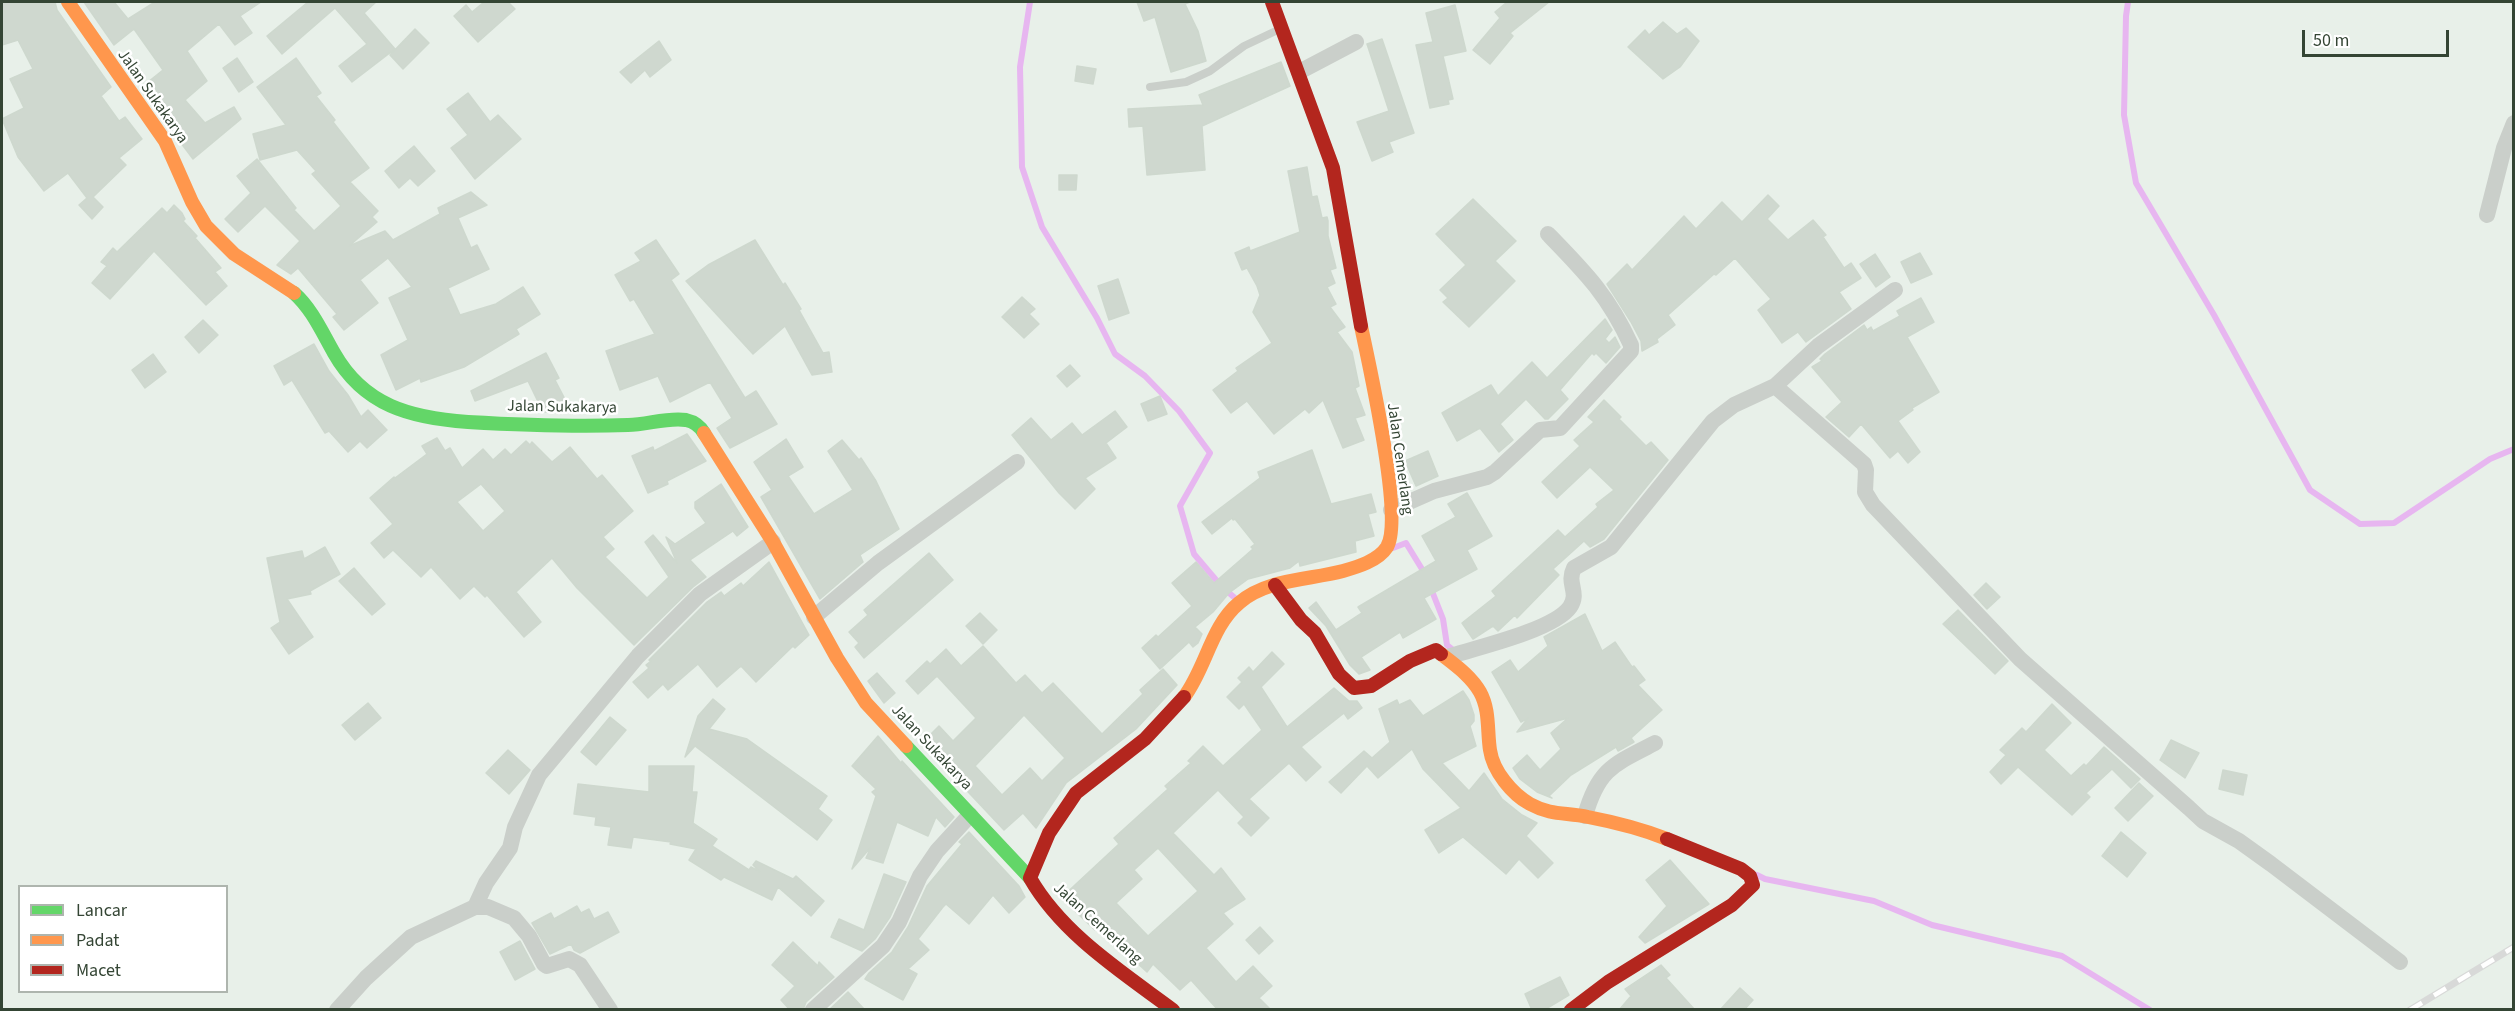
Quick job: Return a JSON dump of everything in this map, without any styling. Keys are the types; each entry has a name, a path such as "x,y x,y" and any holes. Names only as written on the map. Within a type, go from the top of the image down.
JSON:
{"street":[{"name":"Jalan Sukakarya","path":"68,2 165,141 174,158 186,196 202,222 236,256 275,279 304,304 325,333 345,371 358,386 392,408 409,414 447,420 563,426 633,425 689,420 701,428 773,542 814,617 866,703 1030,878"},
{"name":"Jalan Cemerlang","path":"1173,1010 1114,965 1040,897 1030,878 1038,855 1057,819 1076,793 1098,773 1130,752 1174,711 1193,685 1221,622 1237,604 1251,594 1275,585 1367,564 1389,544 1392,533 1382,435 1359,325 1335,175 1272,2"},
{"path":"1299,72 1356,42"},
{"path":"2487,215 2504,147 2514,123"},
{"path":"1391,510 1434,491 1487,477 1495,472 1540,430 1560,428 1631,351 1631,345 1610,304 1594,281 1548,234"},
{"path":"1447,657 1527,632 1549,623 1564,613 1574,599 1575,592 1570,582 1574,568 1611,547 1713,421 1734,405 1775,386 1818,346 1895,290"},
{"path":"1775,386 1864,464 1866,492 1873,506 2020,659 2203,821 2239,841 2263,858 2400,962"},
{"path":"814,617 886,557 1017,462"},
{"path":"475,908 486,884 510,848 515,827 539,775 638,656 700,594 773,542"},
{"path":"1275,585 1301,620 1315,633 1339,674 1354,688 1371,686 1410,662 1436,650 1447,657 1470,678 1481,693 1487,712 1490,752 1496,767 1510,788 1530,804 1557,815 1586,816 1663,837 1748,874 1753,885 1732,905 1608,982 1571,1010"},
{"path":"1586,816 1597,784 1609,768 1654,743"},
{"path":"813,1010 883,946 899,922 920,876 937,851 970,815"},
{"path":"337,1010 366,978 411,937 475,908 488,907 513,918 529,936 547,966 569,959 580,965 610,1010"}],"lane":[{"path":"1150,87 1186,82 1210,71 1244,46 1282,28"}],"building":[{"path":"2,2 55,2 57,10 111,87 101,96 119,121 125,117 142,139 119,158 126,165 93,197 103,207 92,219 79,205 87,198 68,173 44,191 18,157 2,119 24,108 10,79 33,69 18,40 2,45"},
{"path":"84,2 114,2 128,19 155,2 261,2 240,16 252,33 235,45 219,24 187,51 207,81 185,100 205,123 234,107 241,119 193,159 181,143 187,138 143,86 163,70 134,29 114,45"},
{"path":"308,2 376,2 364,13 395,49 352,82 339,66 367,44 335,8 282,54 267,36"},
{"path":"484,2 508,2 515,9 478,42 454,16 466,5 472,12"},
{"path":"1137,2 1190,2 1185,4 1198,31 1206,61 1171,72 1155,17 1144,21"},
{"path":"1507,2 1549,2 1510,33 1513,36 1490,64 1473,50 1500,18 1495,12"},
{"path":"1455,5 1466,51 1443,56 1453,99 1448,100 1449,104 1430,108 1416,45 1433,42 1426,13"},
{"path":"1663,22 1677,34 1686,28 1699,41 1680,67 1663,79 1628,47 1645,30 1649,35"},
{"path":"415,29 429,43 403,69 390,55"},
{"path":"1382,39 1414,133 1389,142 1393,152 1372,161 1357,122 1389,111 1367,44"},
{"path":"659,41 671,60 650,77 645,70 631,83 620,72"},
{"path":"237,58 253,82 239,92 223,68"},
{"path":"296,58 321,93 316,96 335,120 333,122 369,168 350,182 378,211 372,217 377,222 349,246 385,231 393,240 440,214 438,208 471,192 487,205 458,218 471,248 477,245 489,269 448,288 460,315 496,304 523,287 540,314 516,329 519,334 464,367 421,382 420,378 396,390 381,355 408,340 389,298 412,287 388,258 360,280 378,303 344,330 333,317 337,314 298,268 291,274 277,265 300,241 265,206 238,232 225,219 251,193 237,176 257,159 296,208 294,210 314,231 341,206 312,174 316,171 297,150 260,160 253,134 286,125 257,87"},
{"path":"1281,62 1290,86 1202,126 1205,170 1147,175 1143,126 1129,127 1128,109 1203,105 1199,95"},
{"path":"1077,66 1096,69 1093,84 1075,81"},
{"path":"468,93 490,122 498,115 521,139 475,179 451,148 468,135 447,109"},
{"path":"414,146 435,171 418,186 410,178 399,188 385,171"},
{"path":"1307,167 1312,197 1317,196 1322,218 1327,217 1328,236 1336,268 1330,270 1335,283 1327,287 1336,304 1330,307 1345,327 1337,332 1352,352 1359,386 1355,388 1365,415 1355,418 1364,440 1343,448 1323,400 1309,413 1305,409 1274,434 1247,401 1231,413 1213,390 1238,371 1236,368 1272,343 1253,312 1260,295 1257,286 1247,268 1242,270 1235,253 1249,247 1250,251 1300,232 1288,171"},
{"path":"1059,175 1077,175 1076,190 1059,190"},
{"path":"1768,195 1779,206 1767,219 1788,240 1813,220 1826,235 1823,237 1844,268 1851,263 1861,278 1839,292 1851,309 1806,342 1798,332 1782,343 1758,310 1771,299 1735,258 1668,315 1675,325 1657,339 1658,342 1642,351 1641,341 1607,284 1627,264 1632,270 1684,216 1696,229 1722,202 1742,222"},
{"path":"1473,199 1516,241 1495,261 1515,281 1469,327 1443,302 1448,298 1440,290 1466,265 1436,234"},
{"path":"174,205 182,213 185,219 183,221 197,236 195,238 221,268 215,272 227,286 206,305 154,251 110,299 92,283 107,266 101,262 113,248 117,252 162,208 167,213"},
{"path":"656,240 679,274 671,280 745,398 756,391 777,424 730,448 717,428 732,418 710,382 670,402 658,376 620,390 606,351 655,334 634,299 630,301 615,275 641,261 635,253"},
{"path":"755,240 801,309 799,310 823,353 829,352 832,372 812,375 785,326 753,354 686,281 708,265"},
{"path":"1920,253 1932,274 1911,283 1901,262"},
{"path":"1875,254 1890,277 1876,287 1860,264"},
{"path":"1118,279 1129,313 1109,320 1098,286"},
{"path":"1022,297 1035,309 1029,314 1039,324 1024,338 1002,317"},
{"path":"1921,298 1934,322 1907,337 1939,392 1912,408 1913,410 1898,421 1920,452 1908,463 1898,451 1890,458 1861,424 1849,437 1826,417 1842,402 1812,367 1822,361 1820,359 1825,354 1864,325 1867,330 1871,327 1873,331 1900,316 1897,311"},
{"path":"1605,319 1612,330 1605,339 1609,343 1615,337 1620,347 1606,363 1596,353 1594,355 1592,353 1560,390 1568,399 1548,419 1545,419 1526,399 1500,424 1513,440 1499,452 1480,428 1457,441 1442,413 1491,385 1498,396 1532,362 1547,378"},
{"path":"203,320 218,335 199,353 185,337"},
{"path":"314,344 329,371 348,395 361,417 368,410 387,430 367,448 360,441 348,452 329,431 325,433 292,380 284,385 274,366"},
{"path":"546,353 559,378 555,380 568,405 555,412 543,412 528,381 475,401 471,391"},
{"path":"153,354 166,372 145,388 132,370"},
{"path":"1070,365 1080,376 1067,387 1057,376"},
{"path":"1160,396 1167,414 1148,421 1141,404"},
{"path":"1604,400 1646,446 1651,442 1668,460 1604,539 1590,547 1584,541 1553,569 1559,575 1517,618 1515,615 1498,631 1493,626 1473,639 1462,623 1496,596 1492,591 1558,530 1565,537 1598,507 1596,504 1614,490 1590,467 1557,498 1542,482 1580,446 1574,440 1594,422 1588,417"},
{"path":"1115,411 1127,427 1106,443 1116,458 1085,478 1095,489 1075,509 1059,493 1012,435 1031,418 1051,440 1072,423 1082,435"},
{"path":"687,434 706,461 648,493 632,456 653,447 654,451"},
{"path":"437,438 445,451 450,448 462,468 483,449 493,460 505,449 511,455 526,441 530,445 532,442 552,462 570,447 597,479 602,475 633,511 603,537 614,549 605,557 647,598 669,577 645,542 653,535 677,563 666,537 675,544 706,523 695,508 695,502 721,484 748,527 737,536 733,531 690,560 706,577 634,645 577,588 552,558 516,592 541,622 524,637 487,595 485,597 474,586 460,599 431,567 421,577 393,550 384,558 371,543 393,524 370,498 394,477 427,454 422,446","holes":["481,484 505,511 483,531 457,502"]},
{"path":"786,439 803,467 788,476 814,514 853,490 828,451 842,440 859,460 861,458 876,481 899,529 860,555 863,562 820,599 761,497 772,490 754,462"},
{"path":"1312,450 1331,504 1371,494 1376,512 1368,514 1374,536 1355,541 1356,552 1300,566 1299,561 1290,568 1248,579 1229,593 1213,612 1195,627 1202,634 1198,643 1193,647 1189,642 1160,669 1142,648 1156,635 1158,637 1192,606 1172,583 1196,562 1214,583 1253,549 1251,547 1255,544 1235,519 1232,518 1212,534 1202,522 1260,478 1258,472"},
{"path":"1428,451 1438,476 1416,486 1405,461"},
{"path":"1467,493 1492,536 1467,550 1477,569 1424,598 1436,619 1403,638 1400,632 1361,657 1370,670 1359,674 1350,665 1326,626 1309,608 1316,602 1336,630 1362,613 1358,607 1436,561 1422,536 1456,517 1448,504"},
{"path":"325,547 340,574 310,591 311,594 287,599 313,637 289,654 271,628 280,622 267,558 302,551 304,559"},
{"path":"929,553 953,580 864,658 855,647 859,643 849,632 868,615 864,610"},
{"path":"769,562 809,635 795,648 793,646 756,682 741,666 717,687 698,664 668,690 663,684 648,698 633,682 649,668 646,665 651,661 649,660 707,602 721,592 724,596 741,583 743,586"},
{"path":"354,568 385,604 372,615 339,581"},
{"path":"1986,583 2000,597 1987,609 1974,595"},
{"path":"1958,610 2008,661 1995,674 1943,624"},
{"path":"980,613 997,630 983,644 966,626"},
{"path":"1585,614 1602,651 1615,642 1632,667 1634,666 1645,680 1638,685 1662,710 1631,738 1634,742 1618,751 1616,747 1571,775 1549,796 1552,798 1537,792 1520,779 1513,768 1527,755 1540,770 1561,749 1551,733 1568,718 1517,732 1528,718 1521,722 1492,672 1510,660 1518,672 1548,646 1544,637"},
{"path":"983,646 1016,683 1025,675 1042,693 1053,683 1102,734 1143,694 1140,690 1163,669 1177,685 1136,729 1066,783 1036,828 1023,813 1004,830 922,743 939,726 953,741 976,718 937,676 918,694 906,681 927,661 930,664 946,649 961,666","holes":["1024,715 1065,758 1042,781 1030,768 1002,795 975,766"]},
{"path":"1272,652 1284,664 1261,687 1287,727 1334,688 1349,701 1357,701 1362,708 1348,719 1344,713 1301,747 1321,767 1306,781 1289,763 1249,799 1269,818 1251,836 1238,823 1244,817 1218,790 1173,833 1214,875 1221,868 1245,899 1223,913 1233,924 1206,948 1236,982 1253,966 1272,986 1259,998 1271,1010 1218,1010 1191,980 1180,990 1153,964 1147,972 1125,952 1123,954 1097,928 1095,930 1061,898 1119,844 1114,838 1168,789 1165,786 1191,763 1188,761 1203,746 1223,766 1262,730 1244,704 1239,709 1227,697 1242,682 1238,678 1249,667 1253,672","holes":["1158,848 1198,891 1148,936 1116,903 1142,879 1134,870"]},
{"path":"877,673 895,693 884,703 868,681"},
{"path":"1463,691 1474,715 1474,721 1470,726 1476,746 1442,763 1469,791 1484,773 1502,799 1522,815 1537,823 1526,836 1553,863 1538,878 1519,859 1506,874 1463,837 1439,853 1425,830 1461,808 1423,769 1412,749 1378,778 1367,766 1341,793 1329,782 1364,751 1372,758 1390,742 1379,709 1397,700 1399,705 1410,700 1423,716"},
{"path":"713,699 725,709 709,729 747,739 827,796 818,809 832,820 817,840 695,746 685,757 698,716"},
{"path":"368,703 381,718 355,740 342,725"},
{"path":"2052,704 2071,723 2044,750 2071,776 2084,764 2086,766 2104,747 2140,779 2131,788 2112,769 2086,793 2090,797 2072,815 2018,767 2001,784 1990,772 2006,755 2000,750 2022,728 2026,732"},
{"path":"610,717 626,730 596,765 581,752"},
{"path":"878,736 954,817 945,827 936,817 928,836 897,822 883,863 866,858 871,847 852,869 876,796 872,792 876,789 852,766"},
{"path":"2171,740 2199,753 2185,778 2160,760"},
{"path":"508,750 530,770 509,794 486,773"},
{"path":"649,766 694,766 692,792 697,792 693,823 717,839 712,846 749,870 751,867 760,872 753,865 756,861 793,879 796,876 824,901 811,916 778,887 772,900 724,877 721,880 689,860 696,849 670,844 671,842 633,837 631,848 608,845 611,827 595,825 596,817 574,814 578,784 649,792"},
{"path":"2223,770 2247,775 2243,795 2219,789"},
{"path":"2139,783 2153,796 2128,821 2115,808"},
{"path":"969,832 1019,886 1025,897 1009,913 993,895 969,924 946,904 918,939 929,950 908,969 917,974 903,1000 865,979 892,952 908,927 927,886 962,844 959,842"},
{"path":"2121,832 2146,853 2127,877 2102,856"},
{"path":"1670,860 1709,904 1645,943 1639,937 1667,906 1646,880"},
{"path":"884,874 906,882 890,917 875,939 862,951 831,937 839,919 864,930"},
{"path":"577,906 581,913 589,909 594,919 608,912 619,932 580,953 574,950 571,944 550,954 532,923 551,913 554,919"},
{"path":"1260,927 1273,941 1259,954 1246,940"},
{"path":"520,941 535,969 515,980 500,952"},
{"path":"793,942 818,966 819,962 834,977 806,1002 803,1010 790,1010 781,1000 795,986 772,965"},
{"path":"1661,965 1670,975 1666,978 1695,1010 1619,1010 1631,996 1625,989"},
{"path":"1560,977 1569,995 1544,1010 1532,1010 1525,994"},
{"path":"1740,988 1753,1000 1744,1010 1720,1010"},
{"path":"848,992 865,1010 829,1010"}],"waterway":[{"path":"1030,2 1020,67 1022,167 1042,227 1097,318 1115,354 1145,376 1179,411 1210,453 1180,506 1194,554 1222,587 1235,598"},
{"path":"2128,2 2124,115 2136,183 2214,315 2310,490 2360,524 2394,523 2490,459 2514,449"},
{"path":"1393,548 1406,543 1425,574"},
{"path":"1430,586 1443,619 1447,645 1452,649"},
{"path":"1757,875 1765,879 1874,901 1932,925 2062,956 2150,1010"}],"railway":[{"path":"2410,1010 2514,947"}],"traffic: fast":[{"path":"294,293 311,313 346,371 360,386 391,406 408,412 447,420 548,425 628,425 679,419 695,423 704,433"},
{"path":"906,746 1030,878"}],"traffic: slow":[{"path":"68,2 165,141 192,202 206,226 234,254 294,293"},
{"path":"1184,697 1192,686 1222,623 1239,603 1262,589 1361,565 1373,560 1387,547 1391,531 1388,475 1361,326"},
{"path":"704,433 773,542 837,658 866,703 906,746"},
{"path":"1441,654 1467,676 1480,692 1487,713 1489,743 1495,766 1504,781 1523,800 1545,810 1608,821 1667,839"}],"traffic: jam":[{"path":"1272,2 1333,168 1361,326"},
{"path":"1275,585 1301,620 1315,633 1339,674 1354,688 1371,686 1410,661 1436,650 1441,654"},
{"path":"1173,1010 1094,951 1059,917 1030,878 1049,833 1076,793 1145,739 1184,697"},
{"path":"1571,1010 1608,982 1732,905 1753,885 1750,876 1741,869 1667,839"}]}
